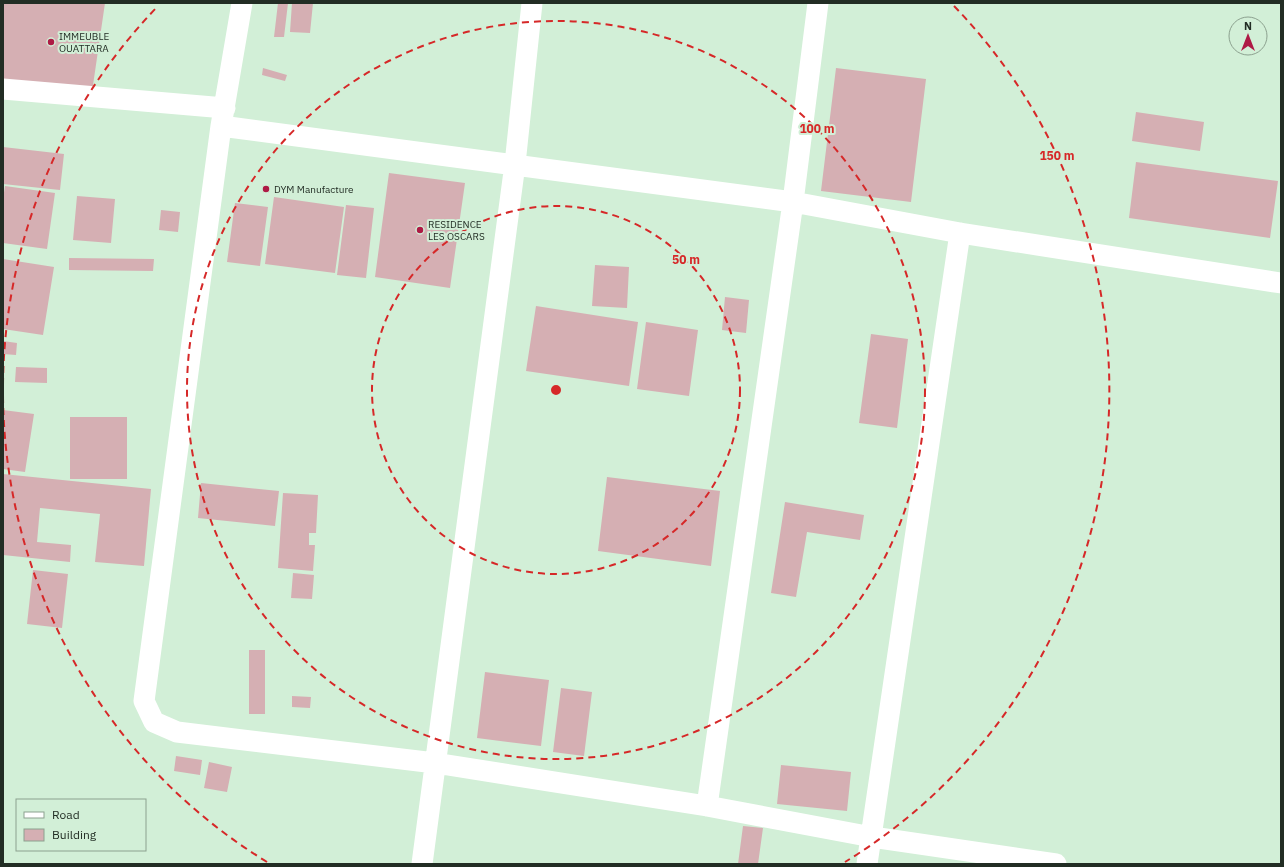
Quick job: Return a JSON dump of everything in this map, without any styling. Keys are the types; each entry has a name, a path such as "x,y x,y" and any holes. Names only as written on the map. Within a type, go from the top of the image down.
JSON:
{"street":[{"path":"242,3 223,117 144,701 154,722 177,732 435,763 707,806 872,838 1056,864"},
{"path":"422,864 515,164 532,3"},
{"path":"707,806 793,202 818,3"},
{"path":"3,89 223,117 515,164 793,202 960,233 1281,283"},
{"path":"867,864 960,233"}],"building":[{"name":"IMMEUBLE OUATTARA","path":"3,3 105,3 92,92 3,80"},
{"path":"278,3 288,3 284,37 274,37"},
{"path":"292,3 313,3 310,33 290,32"},
{"path":"263,68 287,75 285,81 262,75"},
{"path":"836,68 926,79 911,202 821,191"},
{"path":"1136,112 1204,122 1200,151 1132,141"},
{"path":"3,147 64,154 60,190 3,184"},
{"path":"1136,162 1278,181 1270,238 1129,218"},
{"name":"RESIDENCE LES OSCARS","path":"389,173 465,183 450,288 375,277"},
{"path":"5,186 55,193 47,249 3,243 3,199"},
{"path":"77,196 115,199 111,243 73,240"},
{"path":"274,197 344,207 335,273 265,264"},
{"path":"235,203 268,207 260,266 227,262"},
{"path":"346,205 374,208 366,278 337,275"},
{"path":"161,210 180,212 178,232 159,230"},
{"path":"69,258 154,259 153,271 69,270"},
{"path":"3,259 54,267 43,335 3,329"},
{"path":"595,265 629,267 627,308 592,306"},
{"path":"725,297 749,300 746,333 722,330"},
{"path":"536,306 638,322 629,386 526,371"},
{"path":"646,322 698,330 689,396 637,389"},
{"path":"871,334 908,339 897,428 859,423"},
{"path":"3,341 17,343 16,355 3,354"},
{"path":"16,367 47,368 47,383 15,382"},
{"path":"3,410 34,414 25,472 3,469"},
{"path":"70,417 127,417 127,479 70,479"},
{"path":"3,474 151,489 144,566 95,562 100,514 40,508 37,542 71,545 70,562 3,555"},
{"path":"607,477 720,491 711,566 598,551"},
{"path":"201,483 279,491 275,526 198,518"},
{"path":"283,493 318,495 316,533 309,533 309,545 315,545 313,571 278,568"},
{"path":"785,502 864,515 860,540 807,532 796,597 771,593"},
{"path":"33,570 68,574 62,628 27,624"},
{"path":"293,573 314,575 312,599 291,598"},
{"path":"249,650 265,650 265,714 249,714"},
{"path":"485,672 549,680 541,746 477,738"},
{"path":"561,688 592,692 584,756 553,752"},
{"path":"292,696 311,697 310,708 292,707"},
{"path":"176,756 202,760 200,775 174,771"},
{"path":"209,762 232,767 227,792 204,788"},
{"path":"781,765 851,772 847,811 777,804"},
{"path":"743,826 763,828 758,864 738,864"}],"place":[{"name":"IMMEUBLE OUATTARA","path":"51,42"},
{"name":"DYM Manufacture","path":"266,189"},
{"name":"RESIDENCE LES OSCARS","path":"420,230"}]}
